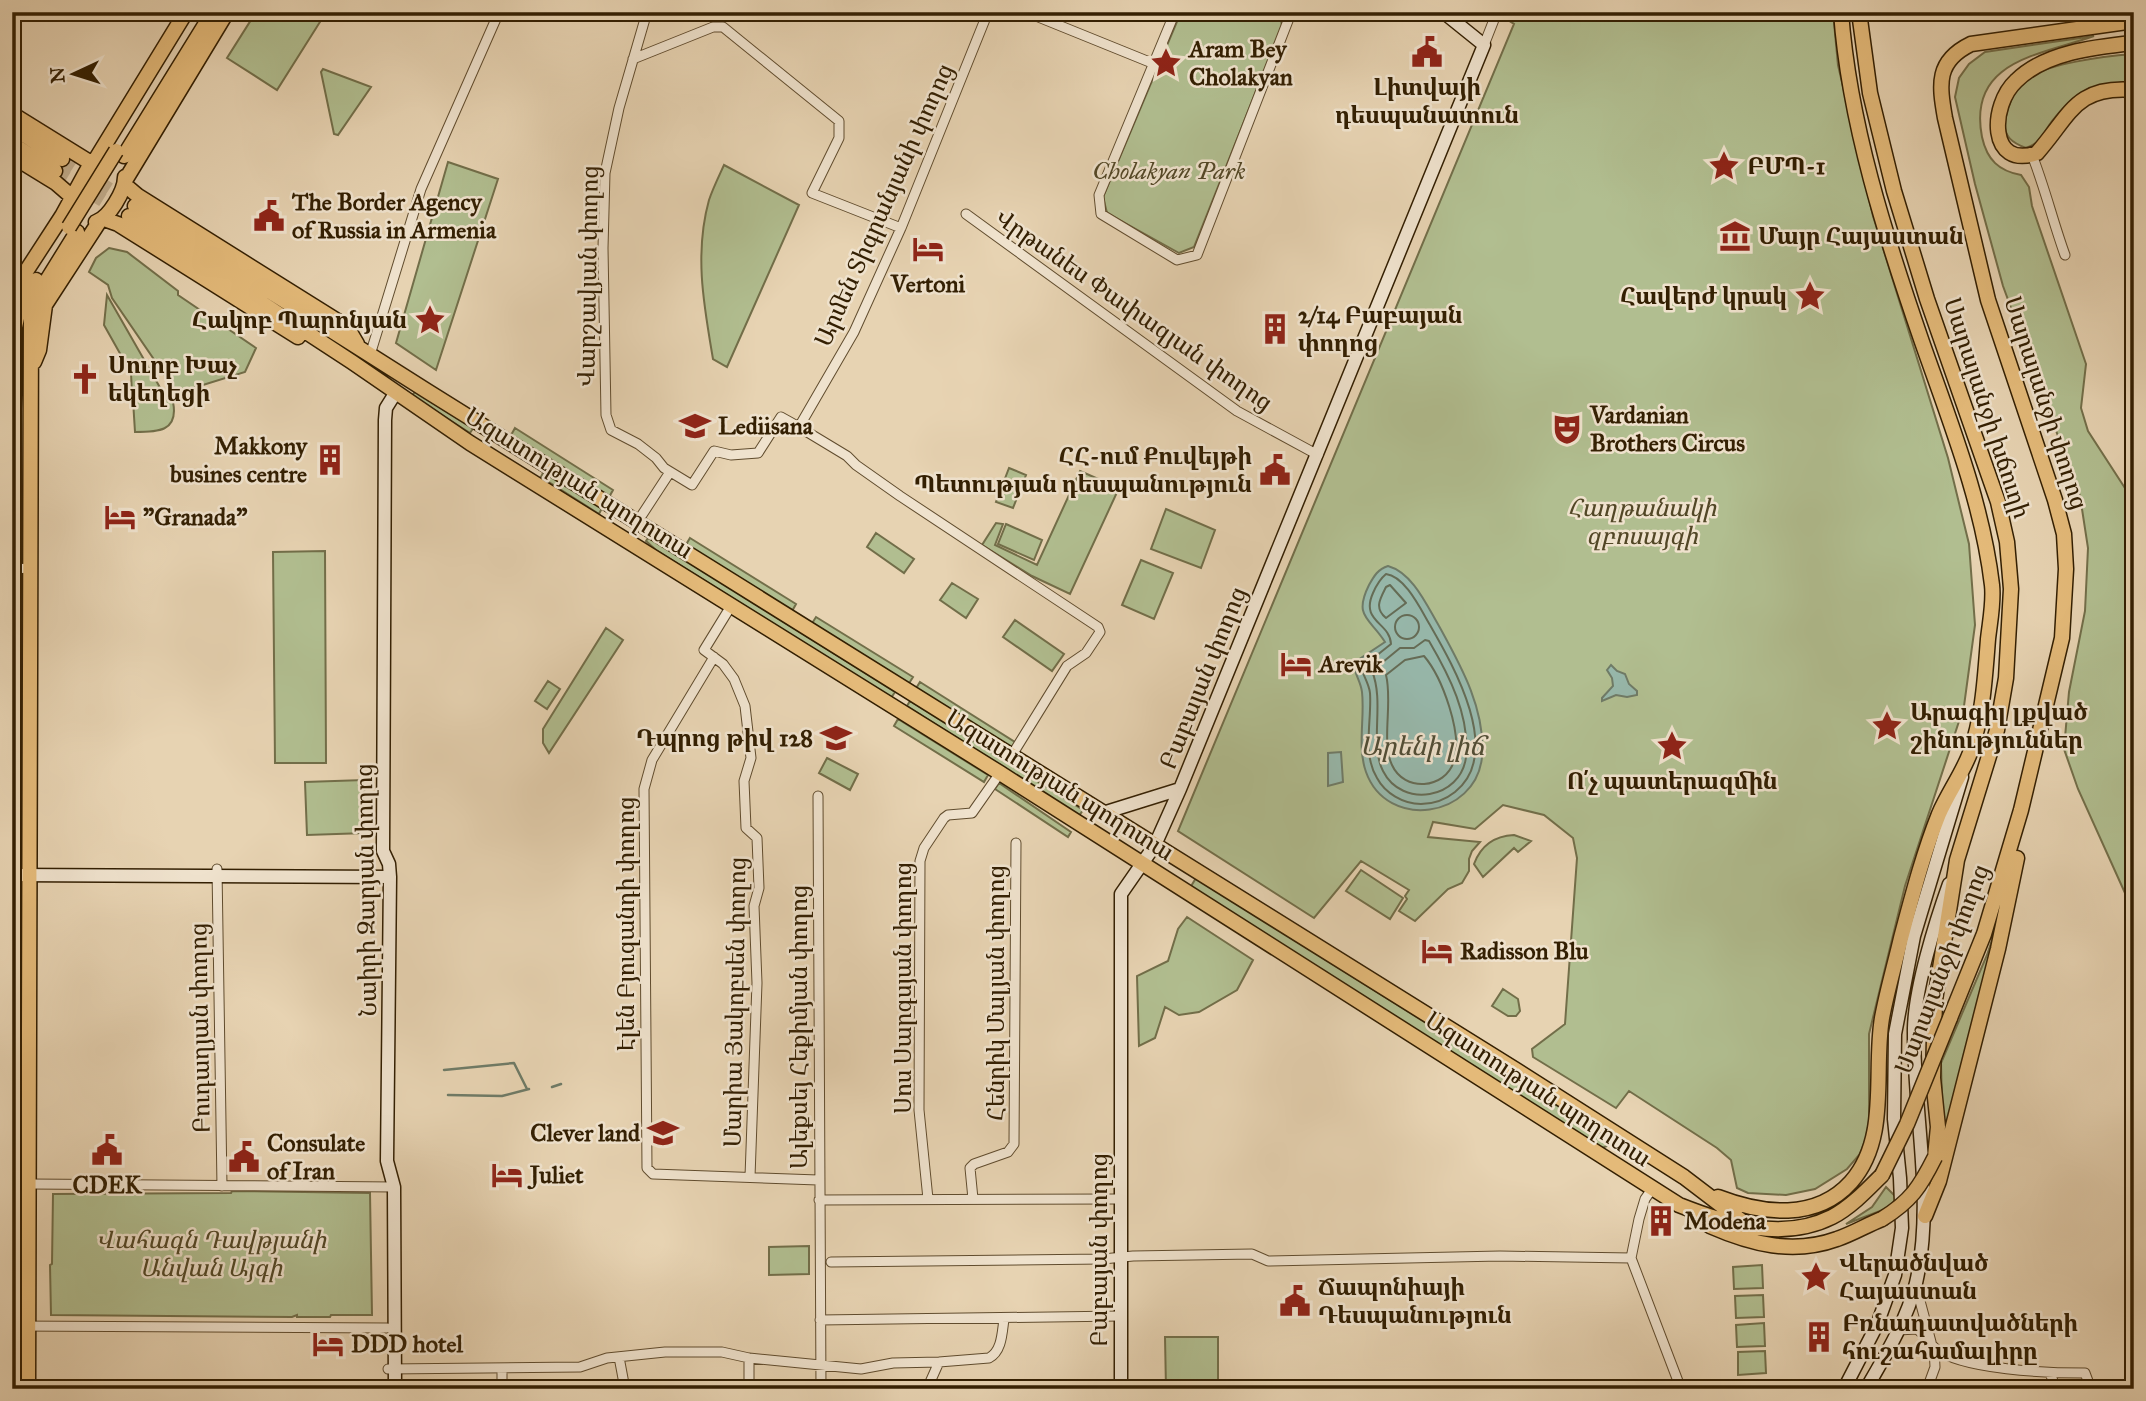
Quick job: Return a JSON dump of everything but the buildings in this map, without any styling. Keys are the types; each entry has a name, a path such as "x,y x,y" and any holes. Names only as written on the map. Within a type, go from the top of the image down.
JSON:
{"main road":[{"path":"28,1389 31,314 36,298 73,229 106,158 186,12"},
{"path":"106,158 202,12"},
{"path":"12,293 71,203 213,12"},
{"path":"30,373 39,350 45,305 227,12"},
{"path":"1443,12 1484,45"},
{"name":"Սարալանջի խճուղի","path":"1841,12 1852,97 1877,196 1911,309 1966,465 1992,587 1979,723 1914,936 1895,1034 1894,1119 1902,1228 1895,1275 1877,1325 1844,1389"},
{"name":"Սարալանջի խճուղի","path":"1860,12 1870,93 1894,191 1927,299 1998,502 2007,542 2011,589 2006,678 1997,730 1931,942 1914,1025 1915,1080 1925,1216 1916,1283 1898,1330 1866,1389"},
{"path":"2087,27 2123,12"},
{"path":"2087,27 2134,21"},
{"name":"Սարալանջի փողոց","path":"1882,1175 1907,1124 1984,934 2021,810 2062,638 2066,569 2064,534 2046,466 1988,300 1940,89 1942,72 1959,50 1971,44 2087,27"},
{"path":"2134,43 2068,54 2035,67 2013,83 1998,115 1997,129 2001,144 2009,152 2019,156 2037,153 2075,105 2092,94 2106,90 2134,90"},
{"name":"Բաբայան փողոց","path":"1121,1389 1121,894 1155,845 1180,789 1484,45"},
{"path":"12,114 106,158"},
{"path":"12,127 59,165 12,144"},
{"path":"12,156 54,182 71,203"},
{"name":"Ազատության պողոտա","path":"124,179 138,196 347,327 365,352"},
{"name":"Ազատության պողոտա","path":"1751,1228 1684,1177 638,521 132,211 471,443 1000,773 1679,1205 1721,1221 1751,1228 1790,1229 1832,1217 1853,1203 1882,1175"},
{"name":"Ազատության պողոտա","path":"98,221 118,224 330,357 352,362"},
{"path":"12,491 13,340 19,309 73,229"},
{"name":"Նաիրի Զարյան փողոց","path":"387,1389 392,1369 390,1187 387,1161 390,873 383,851 385,477 386,408 396,392"},
{"path":"471,443 481,425"},
{"path":"1992,587 1998,583 2006,583 2011,589"},
{"path":"12,665 12,794"},
{"path":"1704,1192 1775,1212 1811,1208 1827,1201 1850,1184 1863,1166 1873,1143 1876,1122 1880,1033 1884,1010 1909,907 1940,813 1969,754"},
{"path":"1102,813 1180,789"},
{"path":"1925,1216 1939,1181 1998,948 2017,858 2021,810"},
{"path":"1679,1205 1727,1233 1761,1244 1790,1248 1837,1240 1882,1219 1903,1206 1922,1184 1936,1157 1938,1127 1933,1065 1935,1000 1957,860"},
{"path":"12,868 29,871 390,873"},
{"path":"12,875 29,871"},
{"path":"1624,1171 1634,1172 1669,1194 1677,1194 1682,1189 1684,1177"},
{"name":"Նաիրի Զարյան փողոց","path":"390,1187 387,1328 395,1389"}],"street":[{"path":"365,352 421,189 499,12"},
{"name":"Վարշավյան փողոց","path":"647,12 619,108 606,173 603,248 606,415 611,430 638,444 670,472"},
{"name":"Արմեն Տիգրանյանի փողոց","path":"799,427 854,332 901,228 988,12"},
{"path":"1026,12 1152,63"},
{"path":"1175,12 1099,195 1101,214 1177,260 1196,255 1291,13 1289,12"},
{"name":"Բաբայան փողոց","path":"1484,45 1497,12"},
{"path":"633,59 718,26 723,27 839,121 839,138 812,192 901,228"},
{"path":"2032,155 2065,255"},
{"name":"Վրթանես Փափազյան փողոց","path":"966,214 1237,411 1318,455"},
{"path":"638,521 670,472 692,485 714,451 731,455 758,453 781,417 847,456 900,496 1098,627 1100,632 1086,653 1067,666 1012,755"},
{"path":"12,569 31,568"},
{"path":"714,657 704,650 732,606"},
{"name":"Էլեն Բյուզանդի փողոց","path":"714,657 652,760 644,789 647,1168 653,1174 750,1177"},
{"name":"Մարիա Յակոբսեն փողոց","path":"714,657 734,679 744,706 751,758 744,781 746,828 757,838 759,888 754,906 757,983 750,1177"},
{"name":"Սոս Սարգսյան փողոց","path":"928,1199 919,1111 920,855 944,818 948,815 972,813 1000,773"},
{"name":"Ալեքսեյ Հեքիմյան փողոց","path":"818,796 821,1389"},
{"name":"Հենրիկ Մալյան փողոց","path":"973,1199 970,1168 974,1164 1009,1152 1014,1144 1016,843"},
{"name":"Բուդաղյան փողոց","path":"217,872 222,1186"},
{"path":"750,1177 818,1180"},
{"path":"30,1184 390,1187"},
{"path":"1622,1389 1682,1388 1630,1258 1645,1199 1652,1189"},
{"path":"819,1200 1119,1199"},
{"path":"831,1262 1252,1254 1268,1261 1500,1256 1630,1258"},
{"path":"1916,1283 1935,1367 1927,1389"},
{"path":"820,1320 1120,1316"},
{"path":"392,1369 580,1367 607,1358 652,1352 722,1352 749,1358 861,1369 893,1363 989,1358 995,1355 999,1348 1004,1319"},
{"path":"12,1325 387,1328"},
{"path":"1898,1330 1912,1327 1917,1329 1932,1345 1958,1360 2050,1373 2085,1373 2091,1389"},
{"path":"619,1357 625,1389"},
{"path":"749,1358 749,1389"},
{"path":"927,1389 939,1362"},
{"path":"502,1368 502,1389"},
{"path":"2050,1373 2056,1389"}],"green space":[{"path":"256,12 325,14 277,90 227,58"},
{"name":"Cholakyan Park","path":"1181,12 1280,12 1282,26 1194,247 1179,253 1107,213 1103,197"},
{"name":"Հաղթանակի զբոսայգի","path":"1501,12 1833,12 1838,65 1873,216 1948,458 1969,544 1975,625 1964,706 1905,886 1869,1034 1869,1121 1866,1138 1860,1154 1847,1169 1815,1189 1786,1195 1748,1193 1737,1188 1731,1160 1629,1091 1616,1108 1533,1057 1532,1049 1565,1024 1577,858 1573,838 1544,815 1503,805 1475,829 1433,822 1428,837 1480,842 1472,851 1469,871 1462,883 1448,889 1415,921 1399,911 1409,890 1361,861 1314,918 1178,831 1514,24 1500,15"},
{"path":"2094,36 2031,56 2012,65 1997,76 1986,91 1980,111 1982,137 1987,152 2000,167 2021,175 2029,187 2032,206 2086,364 2081,408 2088,431 2134,502 2134,913 2078,789 2064,749 2069,692 2085,611 2088,548 2080,496 2003,286 1955,97 1959,78 1969,64 1985,52"},
{"path":"2134,54 2134,81 2099,88 2078,97 2060,111 2032,146 2021,146 2007,135 2005,121 2011,100 2019,86 2032,75 2060,65"},
{"path":"323,69 371,87 338,135 334,134 321,72"},
{"path":"448,162 498,179 436,370 396,343"},
{"path":"724,165 799,205 727,367 713,359 701,260 704,220 709,200"},
{"path":"109,248 127,252 178,291 178,295 256,348 245,372 177,393 112,298 108,285 89,272 96,258"},
{"path":"107,295 162,394 132,394 131,373 104,325"},
{"path":"416,390 474,427 470,433 412,396"},
{"path":"133,400 173,402 173,419 164,428 151,432 135,432"},
{"path":"515,428 613,490 608,499 510,437"},
{"path":"1009,468 1026,475 1013,508 996,502"},
{"path":"544,471 602,508 599,514 541,477"},
{"path":"1080,471 1119,488 1070,594 1032,576 982,545 996,523 1003,524 995,545 1037,565"},
{"path":"1166,509 1215,530 1201,568 1151,549"},
{"path":"1006,524 1042,540 1034,560 998,544"},
{"path":"876,533 914,559 904,573 867,547"},
{"path":"648,538 895,692 891,698 656,550 646,541"},
{"path":"690,538 796,604 791,613 684,548"},
{"path":"325,551 326,763 275,763 273,552"},
{"path":"1141,560 1173,573 1154,619 1122,605"},
{"path":"952,583 978,599 966,618 940,600"},
{"path":"816,617 913,677 908,685 811,625"},
{"path":"1015,620 1064,654 1052,671 1003,637"},
{"path":"606,628 623,640 549,753 543,743 543,729"},
{"path":"548,681 560,689 547,709 535,701"},
{"path":"920,682 1018,744 1013,751 915,690"},
{"path":"910,701 1083,810 1079,816 907,706"},
{"path":"898,719 988,775 984,782 894,726"},
{"path":"827,758 858,774 850,790 819,773"},
{"path":"364,780 366,833 307,835 305,782"},
{"path":"999,783 1071,832 1068,837 995,789"},
{"path":"1514,835 1531,841 1518,852 1514,848 1483,877 1474,864 1480,852 1500,837"},
{"path":"1361,870 1403,898 1390,919 1346,891"},
{"path":"1196,878 1607,1137 1607,1146 1602,1148 1190,888"},
{"path":"2001,913 1943,1141 1941,1063 1987,955"},
{"path":"1187,917 1253,960 1237,990 1199,1012 1179,1015 1165,1007 1155,1038 1139,1046 1137,976 1168,961 1178,929"},
{"path":"1503,989 1518,999 1520,1011 1516,1016 1508,1016 1492,1006"},
{"path":"1886,1187 1897,1198 1888,1208 1846,1224 1872,1207"},
{"name":"Վահագն Դավթյանի Անվան Այգի","path":"232,1191 370,1193 372,1315 51,1315 53,1194"},
{"path":"809,1246 809,1274 769,1275 769,1247"},
{"path":"1762,1265 1763,1288 1734,1289 1733,1267"},
{"path":"1763,1295 1764,1317 1736,1318 1735,1296"},
{"path":"1764,1323 1765,1346 1737,1347 1736,1325"},
{"path":"1165,1337 1218,1337 1218,1389 1166,1389"},
{"path":"1765,1351 1766,1373 1738,1375 1738,1352"}],"water":[{"name":"Արենի լիճ","path":"1388,566 1405,576 1424,600 1463,673 1480,722 1482,757 1476,778 1464,793 1448,804 1430,810 1410,809 1392,803 1377,791 1363,762 1362,692 1354,667 1358,660 1385,642 1365,616 1363,604 1369,585 1379,571"},
{"path":"1611,665 1625,674 1637,695 1616,695 1602,701 1613,686 1607,670"},
{"path":"1341,752 1343,782 1328,786 1328,753"}],"waterway":[{"path":"444,1070 514,1063 527,1089"},
{"path":"552,1087 561,1084"},
{"path":"448,1095 502,1096 529,1089"}],"tunnel":[{"path":"62,159 135,206"},
{"path":"55,171 129,216"}],"place":[{"name":"Լիտվայի դեսպանատուն","path":"1427,52"},
{"name":"Aram Bey Cholakyan","path":"1166,63"},
{"name":"ԲՄՊ-1","path":"1724,166"},
{"name":"The Border Agency of Russia in Armenia","path":"269,216"},
{"name":"Մայր Հայաստան","path":"1735,236"},
{"name":"Vertoni","path":"928,249"},
{"name":"Հավերժ կրակ","path":"1810,296"},
{"name":"Հակոբ Պարոնյան","path":"430,320"},
{"name":"2/14 Բաբայան փողոց","path":"1275,329"},
{"name":"Սուրբ Խաչ եկեղեցի","path":"85,379"},
{"name":"Lediisana","path":"695,426"},
{"name":"Vardanian Brothers Circus","path":"1567,429"},
{"name":"Makkony busines centre","path":"330,460"},
{"name":"ՀՀ-ում Քուվեյթի Պետության դեսպանություն","path":"1275,470"},
{"name":"\"Granada\"","path":"120,517"},
{"name":"Arevik","path":"1296,664"},
{"name":"Արագիլ լքված շինություններ","path":"1887,726"},
{"name":"Դպրոց թիվ 128","path":"836,738"},
{"name":"Ո՛չ պատերազմին","path":"1672,746"},
{"name":"Radisson Blu","path":"1437,951"},
{"name":"Clever land","path":"663,1133"},
{"name":"CDEK","path":"107,1150"},
{"name":"Consulate of Iran","path":"244,1157"},
{"name":"Juliet","path":"507,1175"},
{"name":"Modena","path":"1661,1221"},
{"name":"Վերածնված Հայաստան","path":"1816,1277"},
{"name":"Ճապոնիայի Դեսպանություն","path":"1295,1301"},
{"name":"Բռնադատվածների հուշահամալիրը","path":"1819,1337"},
{"name":"DDD hotel","path":"328,1344"}]}
